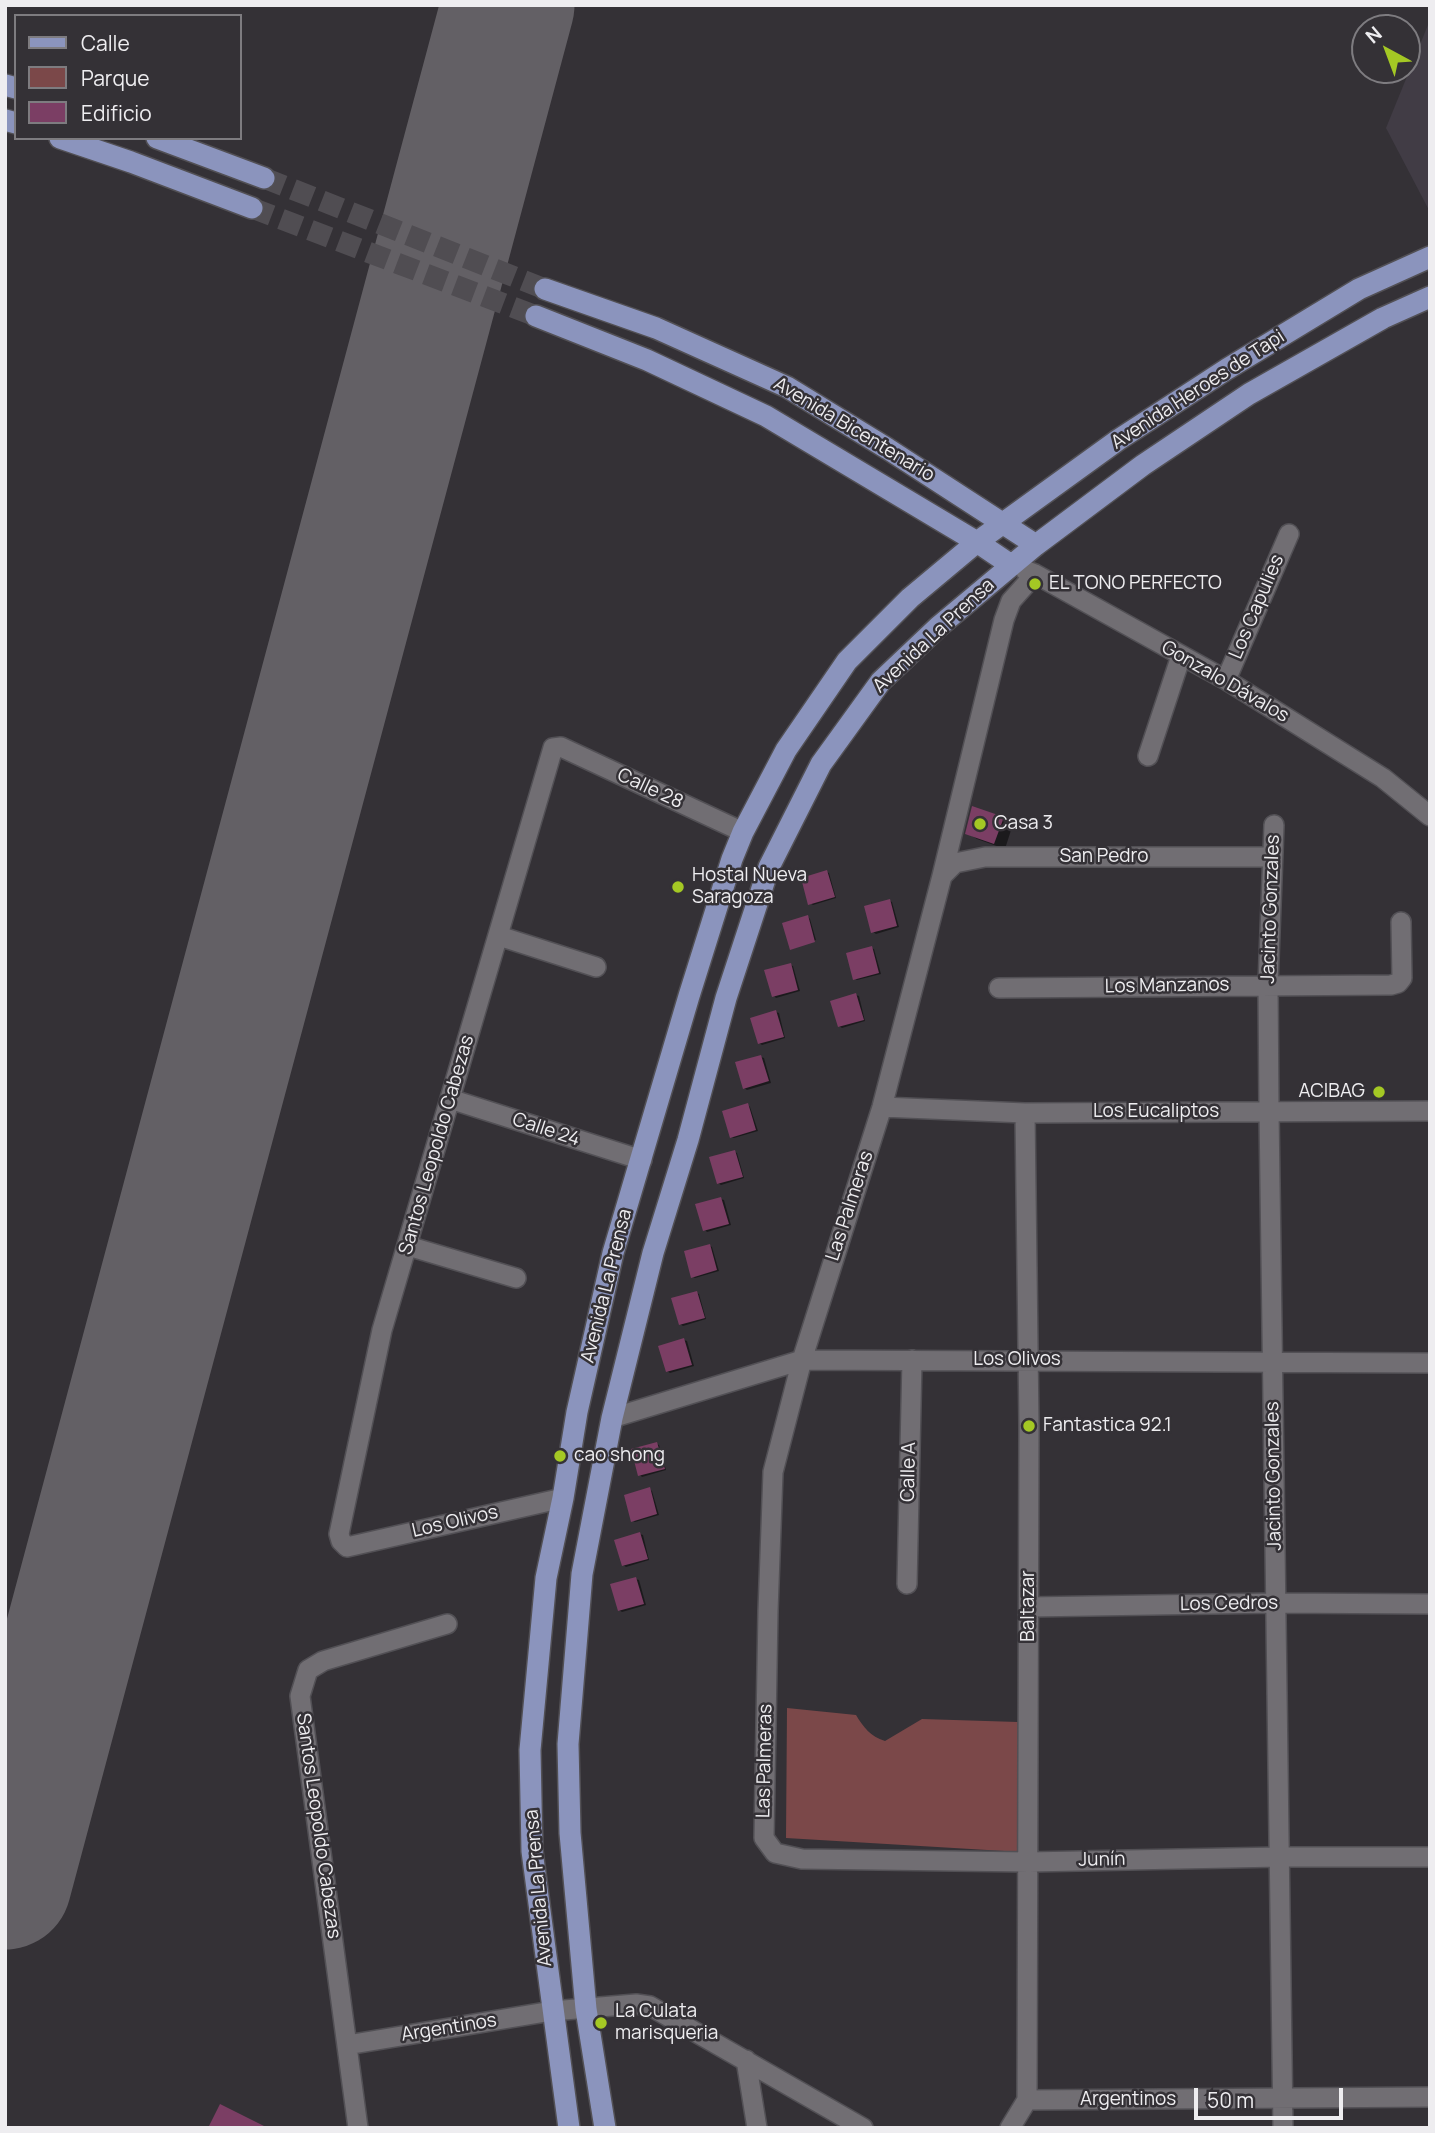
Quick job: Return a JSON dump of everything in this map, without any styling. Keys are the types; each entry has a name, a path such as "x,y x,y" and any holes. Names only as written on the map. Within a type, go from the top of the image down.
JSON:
{"main road":[{"path":"66,140 252,208"},
{"path":"163,140 264,178"},
{"name":"Avenida Heroes de Tapi","path":"977,542 1118,440 1227,369 1359,289 1430,257"},
{"name":"Avenida Bicentenario","path":"545,289 656,328 787,387 1036,545"},
{"name":"Avenida Heroes de Tapi","path":"1011,565 1143,465 1250,394 1383,318 1430,297"},
{"name":"Avenida Bicentenario","path":"536,316 647,360 766,416 1011,565"},
{"name":"Avenida La Prensa","path":"569,2128 532,1851 530,1750 546,1578 577,1412 613,1253 689,996 743,832 786,750 847,661 910,598 977,542"},
{"name":"Avenida La Prensa","path":"605,2128 586,2008 570,1833 568,1744 582,1574 612,1418 653,1253 688,1140 726,998 769,867 821,764 881,681 938,627 1011,565"}],"street":[{"name":"Los Capulies","path":"1226,680 1289,534"},
{"name":"Gonzalo Dávalos","path":"1011,565 1035,574 1226,680 1383,778 1430,816"},
{"name":"Las Palmeras","path":"775,1853 764,1838 773,1472 802,1360 882,1107 1004,620 1011,601 1035,574"},
{"path":"1148,756 1181,656"},
{"name":"Calle 28","path":"556,747 743,832"},
{"name":"Santos Leopoldo Cabezas","path":"346,1547 339,1534 382,1330 553,748 556,747"},
{"name":"Jacinto Gonzales","path":"1274,825 1268,985 1283,2128"},
{"name":"San Pedro","path":"942,876 956,863 985,857 1272,857"},
{"name":"Los Manzanos","path":"999,988 1391,985 1402,978 1401,922"},
{"path":"499,936 596,967"},
{"name":"Calle 24","path":"450,1099 642,1160"},
{"name":"Los Eucaliptos","path":"882,1107 1025,1112 1430,1111"},
{"name":"Baltazar","path":"1025,1112 1029,1360 1027,2100"},
{"path":"408,1245 516,1278"},
{"name":"Los Olivos","path":"612,1418 802,1360 1430,1363"},
{"name":"Calle A","path":"907,1584 912,1360"},
{"name":"Los Olivos","path":"346,1547 563,1498"},
{"name":"Los Cedros","path":"1029,1607 1276,1603 1430,1604"},
{"name":"Santos Leopoldo Cabezas","path":"358,2128 300,1696 308,1670 323,1661 447,1624"},
{"name":"Junín","path":"775,1853 802,1859 1029,1862 1430,1857"},
{"path":"586,2008 636,2004 650,2006 863,2128"},
{"name":"Argentinos","path":"347,2045 552,2011 586,2008"},
{"path":"746,2060 757,2128"},
{"name":"Argentinos","path":"1027,2100 1430,2097"},
{"path":"1010,2128 1027,2100"}],"shaded area":[{"path":"1430,20 1430,212 1386,128 1404,84 1421,84 1421,42"}],"green space":[{"path":"787,1708 856,1715 868,1731 885,1741 922,1719 1018,1722 1021,1852 786,1838"}],"building":[{"name":"Casa 3","path":"972,806 1004,817 994,844 965,834"},
{"path":"827,870 835,897 808,905 801,878"},
{"path":"890,899 897,926 871,933 864,906"},
{"path":"808,915 815,942 790,950 782,923"},
{"path":"872,946 879,973 853,980 846,953"},
{"path":"791,963 798,990 772,997 764,970"},
{"path":"856,993 864,1020 838,1027 830,1001"},
{"path":"776,1010 784,1037 758,1044 750,1018"},
{"path":"761,1055 769,1081 743,1089 735,1062"},
{"path":"748,1103 756,1130 730,1138 722,1111"},
{"path":"735,1150 743,1177 717,1184 709,1157"},
{"path":"721,1197 729,1224 703,1231 695,1204"},
{"path":"710,1244 717,1270 691,1278 684,1251"},
{"path":"697,1291 705,1318 679,1325 671,1298"},
{"path":"684,1338 692,1365 666,1372 658,1346"},
{"path":"657,1442 665,1469 638,1476 631,1449"},
{"path":"650,1487 657,1514 631,1522 624,1495"},
{"path":"640,1532 648,1559 622,1566 614,1540"},
{"path":"636,1577 644,1604 618,1611 610,1584"},
{"path":"220,2104 268,2128 208,2128"}],"runway":[{"path":"5,1883 508,5"}],"tunnel":[{"path":"264,178 545,289"},
{"path":"252,208 536,316"}],"place":[{"name":"EL TONO PERFECTO","path":"1035,584"},
{"name":"Casa 3","path":"980,824"},
{"name":"Hostal Nueva Saragoza","path":"678,887"},
{"name":"ACIBAG","path":"1379,1092"},
{"name":"Fantastica 92.1","path":"1029,1426"},
{"name":"cao shong","path":"560,1456"},
{"name":"La Culata marisqueria","path":"601,2023"}]}
